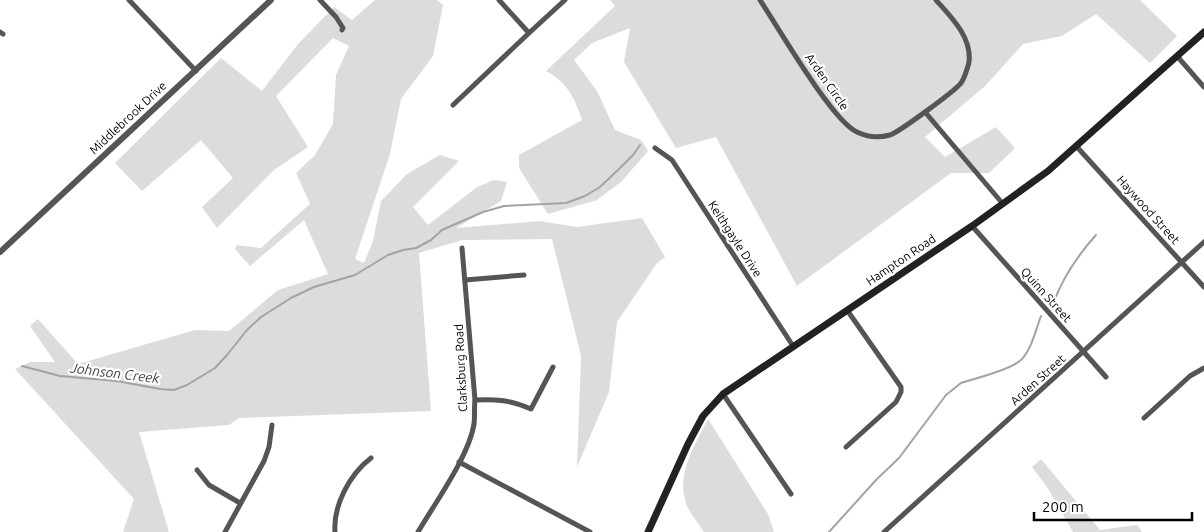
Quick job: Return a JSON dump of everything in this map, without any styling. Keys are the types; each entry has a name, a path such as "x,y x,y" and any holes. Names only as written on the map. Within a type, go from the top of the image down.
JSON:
{"main road":[{"name":"Hampton Road","path":"648,532 688,444 703,416 723,394 972,226 1048,171 1204,32"}],"street":[{"path":"129,0 196,71"},
{"name":"Middlebrook Drive","path":"0,252 271,0"},
{"path":"320,0 336,17 343,28 342,30"},
{"path":"499,0 529,33"},
{"path":"453,105 565,0"},
{"name":"Arden Circle","path":"760,0 838,117 855,132 874,137 892,135 962,83 969,61 966,38 951,16 936,0"},
{"path":"1177,56 1204,87"},
{"path":"925,112 1003,204"},
{"name":"Haywood Street","path":"1077,147 1204,288"},
{"name":"Keithgayle Drive","path":"655,148 672,160 793,346"},
{"name":"Quinn Street","path":"972,226 1106,377"},
{"name":"Arden Street","path":"884,532 1204,242"},
{"name":"Clarksburg Road","path":"418,532 459,462 469,442 474,424 474,400 462,248"},
{"path":"465,280 524,275"},
{"path":"846,447 896,402 901,392 901,387 847,310"},
{"path":"474,400 498,399 515,402 531,409 553,367"},
{"path":"1144,418 1190,376 1204,368"},
{"path":"723,394 791,494"},
{"path":"225,532 264,461 269,447 272,425"},
{"path":"335,532 336,512 340,500 360,466 371,458"},
{"path":"459,462 590,532"},
{"path":"197,470 209,485 240,503"}],"shaded area":[{"path":"375,0 437,0 443,5 433,56 401,99 390,154 355,259 364,263 373,241 381,201 407,174 440,155 459,161 413,207 428,225 477,187 494,180 507,182 501,201 456,228 540,221 577,227 642,218 665,257 657,263 617,322 609,392 577,467 581,356 552,239 462,240 419,253 431,411 239,418 229,425 139,432 169,532 123,532 134,499 15,369 30,362 55,362 30,326 38,319 78,364 195,330 229,331 278,290 328,274 304,220 250,266 235,249 237,245 261,248 310,204 296,173 315,155 333,124 336,75 349,46 333,38 276,96 308,147 274,170 217,228 202,207 233,178 201,140 142,191 115,163 221,58 262,91 298,44 334,7 352,20"},
{"path":"610,0 1140,0 1177,36 1150,63 1096,14 1062,36 1023,44 985,86 925,137 945,157 996,127 1015,148 989,173 951,173 797,286 716,137 676,148 624,62 630,28 592,43 574,60 597,91 615,130 641,140 648,151 622,181 597,200 548,214 519,168 519,155 582,120 569,91 560,80 546,71 615,6"},
{"path":"708,419 768,514 774,532 704,532 687,506 683,483 685,472 692,451"},
{"path":"1041,459 1100,530 1137,525 1142,532 1073,532 1047,487 1032,467"}],"waterway":[{"name":"Johnson Creek","path":"22,366 60,376 117,381 174,390 187,385 215,368 247,330 261,317 291,298 314,287 355,275 388,255 416,248 431,240 442,230 483,212 504,206 566,203 585,196 600,187 633,155 640,145"},
{"path":"1053,304 1071,267 1096,235"},
{"path":"829,532 876,480 899,458 946,395 961,383 1010,367 1022,359 1031,344 1041,316"}]}
